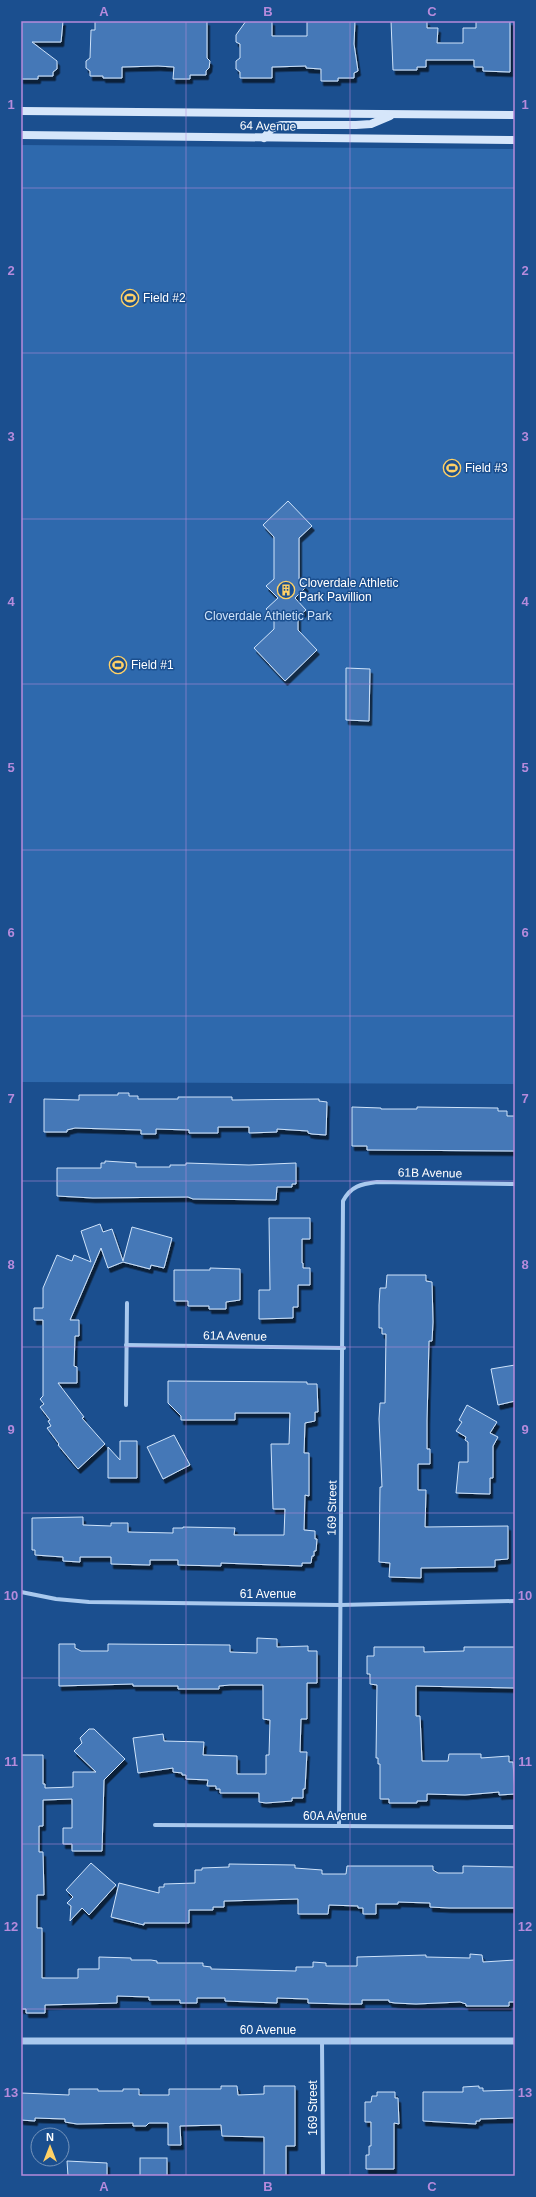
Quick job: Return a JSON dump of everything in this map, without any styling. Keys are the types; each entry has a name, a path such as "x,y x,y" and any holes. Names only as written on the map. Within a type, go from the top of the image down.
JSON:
{"main road":[{"name":"64 Avenue","path":"21,111 515,115"},
{"path":"264,138 271,129 281,125 371,124 394,114"},
{"name":"64 Avenue","path":"21,135 515,140"}],"street":[{"name":"61B Avenue","path":"348,1192 359,1184 377,1182 515,1184"},
{"name":"169 Street","path":"339,1826 340,1605 344,1348 342,1213 343,1201 348,1192"},
{"path":"126,1405 127,1303"},
{"name":"61A Avenue","path":"126,1345 344,1348"},
{"name":"61 Avenue","path":"21,1592 56,1599 89,1602 340,1605 515,1601"},
{"name":"60A Avenue","path":"155,1825 515,1827"},
{"name":"60 Avenue","path":"21,2041 515,2041"},
{"name":"169 Street","path":"322,2041 323,2176"}],"green space":[{"name":"Cloverdale Athletic Park","path":"21,145 515,149 515,1084 21,1082"}],"building":[{"path":"21,21 63,21 61,42 32,42 57,61 57,69 53,72 53,76 38,76 38,79 21,79"},
{"path":"95,21 207,21 207,58 210,61 206,75 190,75 190,79 173,79 174,67 158,66 122,67 122,78 90,76 90,71 86,68 86,61 90,58 91,30 95,30"},
{"path":"246,21 272,21 272,36 307,36 307,21 355,21 354,44 358,71 354,73 354,78 338,78 338,81 321,81 321,69 306,68 306,66 272,67 272,78 240,78 240,72 236,69 236,61 240,58 240,44 236,42 236,35"},
{"path":"391,21 427,21 427,28 438,28 437,43 463,43 463,28 476,28 476,21 510,21 510,72 483,71 483,67 474,67 474,60 426,60 426,67 417,67 417,70 393,70"},
{"name":"Cloverdale Athletic Park Pavillion","path":"288,501 312,526 299,538 299,579 306,587 295,598 306,610 298,617 298,630 317,650 285,681 254,648 274,629 274,617 266,609 278,598 266,586 274,579 274,537 263,525"},
{"path":"346,668 370,669 369,721 346,720"},
{"path":"118,1093 129,1093 129,1096 138,1096 138,1099 232,1097 232,1100 319,1099 319,1101 327,1102 326,1135 312,1134 308,1133 308,1131 277,1129 277,1132 249,1133 249,1127 218,1127 218,1133 189,1133 189,1130 156,1129 156,1134 141,1134 141,1130 75,1128 67,1130 67,1132 44,1132 44,1099 79,1100 79,1095 118,1095"},
{"path":"352,1107 381,1109 417,1109 417,1107 498,1108 498,1111 507,1111 507,1116 515,1116 515,1151 367,1150 367,1146 352,1146"},
{"path":"105,1161 136,1163 136,1167 170,1167 170,1165 186,1165 186,1163 249,1165 296,1163 296,1184 292,1184 292,1187 277,1187 276,1200 193,1199 188,1197 93,1198 57,1196 57,1168 101,1168 101,1163 105,1163"},
{"path":"269,1218 310,1218 310,1239 302,1239 302,1263 303,1268 310,1268 310,1285 298,1285 298,1307 293,1307 293,1318 259,1319 259,1290 270,1290"},
{"path":"100,1224 103,1232 112,1229 123,1261 132,1227 172,1238 164,1268 151,1265 150,1269 123,1262 108,1268 101,1248 70,1320 79,1320 79,1336 75,1336 74,1366 77,1367 77,1383 58,1383 84,1417 82,1418 105,1444 78,1469 58,1445 59,1444 47,1428 51,1426 48,1421 50,1420 40,1407 44,1404 40,1399 43,1396 43,1320 34,1320 34,1308 43,1308 43,1288 57,1255 72,1261 74,1255 91,1262 81,1231"},
{"path":"210,1268 240,1269 240,1300 226,1302 226,1309 209,1309 209,1306 188,1306 188,1301 174,1301 174,1270 210,1270"},
{"path":"387,1275 426,1275 426,1281 432,1282 433,1322 432,1341 429,1341 427,1420 427,1449 430,1449 430,1464 418,1464 418,1490 426,1490 425,1527 508,1526 508,1559 495,1560 495,1567 421,1568 421,1578 389,1577 390,1563 379,1562 380,1487 382,1487 379,1419 380,1403 385,1403 386,1334 382,1334 382,1328 379,1328 379,1305 380,1288 386,1288"},
{"path":"515,1365 515,1401 498,1405 491,1369"},
{"path":"168,1381 307,1382 307,1384 317,1384 318,1412 315,1412 315,1421 305,1423 304,1453 309,1453 309,1496 305,1495 304,1530 315,1531 315,1539 317,1539 316,1551 314,1551 314,1556 312,1556 311,1563 302,1563 302,1566 221,1563 221,1566 178,1565 178,1560 150,1560 150,1565 111,1564 111,1557 80,1557 80,1562 63,1561 63,1557 35,1555 35,1550 32,1550 32,1518 83,1517 83,1525 111,1526 111,1523 128,1523 128,1532 173,1533 173,1528 183,1527 235,1528 234,1535 284,1535 285,1509 273,1509 271,1444 289,1444 290,1413 235,1413 235,1420 181,1420 181,1416 168,1403"},
{"path":"467,1405 497,1422 490,1433 498,1437 493,1446 493,1478 490,1478 490,1494 456,1493 459,1462 468,1462 468,1442 465,1440 466,1437 456,1431 462,1422 459,1420"},
{"path":"174,1435 190,1465 163,1479 147,1447"},
{"path":"120,1441 137,1441 137,1478 108,1478 108,1447 120,1460"},
{"path":"257,1638 277,1639 277,1647 308,1646 308,1651 317,1651 317,1683 307,1683 307,1719 301,1719 300,1752 307,1752 305,1789 303,1789 303,1798 292,1798 292,1801 266,1803 259,1802 259,1793 220,1793 220,1789 216,1789 216,1786 207,1786 208,1780 186,1779 186,1775 173,1772 173,1768 138,1773 133,1738 163,1734 164,1741 204,1742 203,1755 237,1756 237,1774 266,1774 266,1755 269,1755 270,1720 263,1719 263,1685 219,1686 219,1689 178,1689 178,1686 133,1686 133,1684 59,1686 59,1644 75,1644 75,1648 81,1651 108,1651 108,1644 230,1645 230,1652 257,1653"},
{"path":"374,1647 424,1647 424,1652 464,1651 464,1647 515,1647 515,1688 416,1686 416,1716 420,1716 422,1761 448,1761 449,1754 481,1754 481,1758 509,1756 509,1762 513,1762 515,1794 499,1795 499,1792 465,1795 427,1794 427,1801 417,1801 417,1803 389,1803 389,1799 380,1799 380,1764 378,1764 378,1758 376,1758 377,1685 370,1684 370,1674 367,1674 367,1656 374,1656"},
{"path":"89,1729 94,1729 125,1759 104,1780 102,1851 72,1851 72,1844 63,1844 63,1828 72,1828 72,1799 43,1800 43,1826 39,1826 39,1852 43,1852 44,1895 37,1895 37,1928 42,1928 42,1978 78,1978 78,1969 99,1969 99,1957 151,1960 157,1961 157,1963 203,1963 203,1966 211,1967 211,1969 296,1971 296,1967 313,1967 313,1962 326,1963 326,1966 357,1966 357,1957 426,1955 426,1957 470,1958 470,1954 482,1955 483,1962 515,1960 515,2002 509,2002 509,2006 466,2006 466,2004 460,2002 416,2004 395,2003 389,2002 389,2000 362,2000 362,2004 346,2004 308,2003 308,1999 277,1998 277,2003 225,2001 225,1998 197,1998 197,2003 180,2003 180,2000 149,2000 149,1997 117,1996 117,2003 45,2005 45,2013 26,2013 26,2009 21,2009 21,1755 43,1755 43,1784 45,1784 45,1788 73,1787 73,1772 96,1772 74,1751 82,1743 80,1738"},
{"path":"91,1863 116,1885 89,1915 82,1908 70,1921 71,1906 67,1903 73,1897 66,1890"},
{"path":"229,1864 295,1865 295,1868 322,1870 322,1874 346,1874 347,1866 433,1866 433,1870 438,1873 463,1873 463,1866 515,1867 515,1908 449,1908 430,1907 430,1903 398,1902 398,1904 376,1904 376,1914 363,1914 363,1908 358,1908 358,1906 329,1905 328,1914 298,1914 298,1899 224,1901 224,1907 213,1907 213,1910 189,1910 189,1923 144,1923 144,1925 111,1917 119,1883 159,1893 159,1887 164,1887 164,1884 195,1883 195,1870 202,1870 202,1868 229,1867"},
{"path":"221,2086 237,2086 238,2095 264,2094 264,2086 295,2086 295,2146 286,2146 286,2176 264,2176 264,2137 222,2136 221,2125 180,2126 181,2145 168,2145 168,2123 149,2123 146,2126 133,2126 133,2123 77,2124 65,2122 65,2119 35,2118 35,2121 21,2120 21,2093 69,2095 69,2089 123,2091 123,2089 139,2089 139,2095 169,2095 169,2089 221,2089"},
{"path":"479,2086 479,2088 483,2088 483,2091 515,2090 515,2118 480,2119 480,2121 476,2121 476,2124 423,2121 423,2092 463,2092 463,2087"},
{"path":"377,2092 395,2092 395,2098 398,2098 399,2124 394,2123 394,2169 366,2169 366,2155 369,2155 369,2146 371,2146 371,2122 365,2122 365,2102 371,2102 372,2096 377,2096"},
{"path":"140,2158 167,2158 167,2176 140,2176"},
{"path":"70,2161 107,2163 107,2176 68,2176 67,2167 70,2167"}],"place":[{"name":"Field #2","path":"130,298"},
{"name":"Field #3","path":"452,468"},
{"name":"Cloverdale Athletic Park Pavillion","path":"286,590"},
{"name":"Field #1","path":"118,665"}]}
